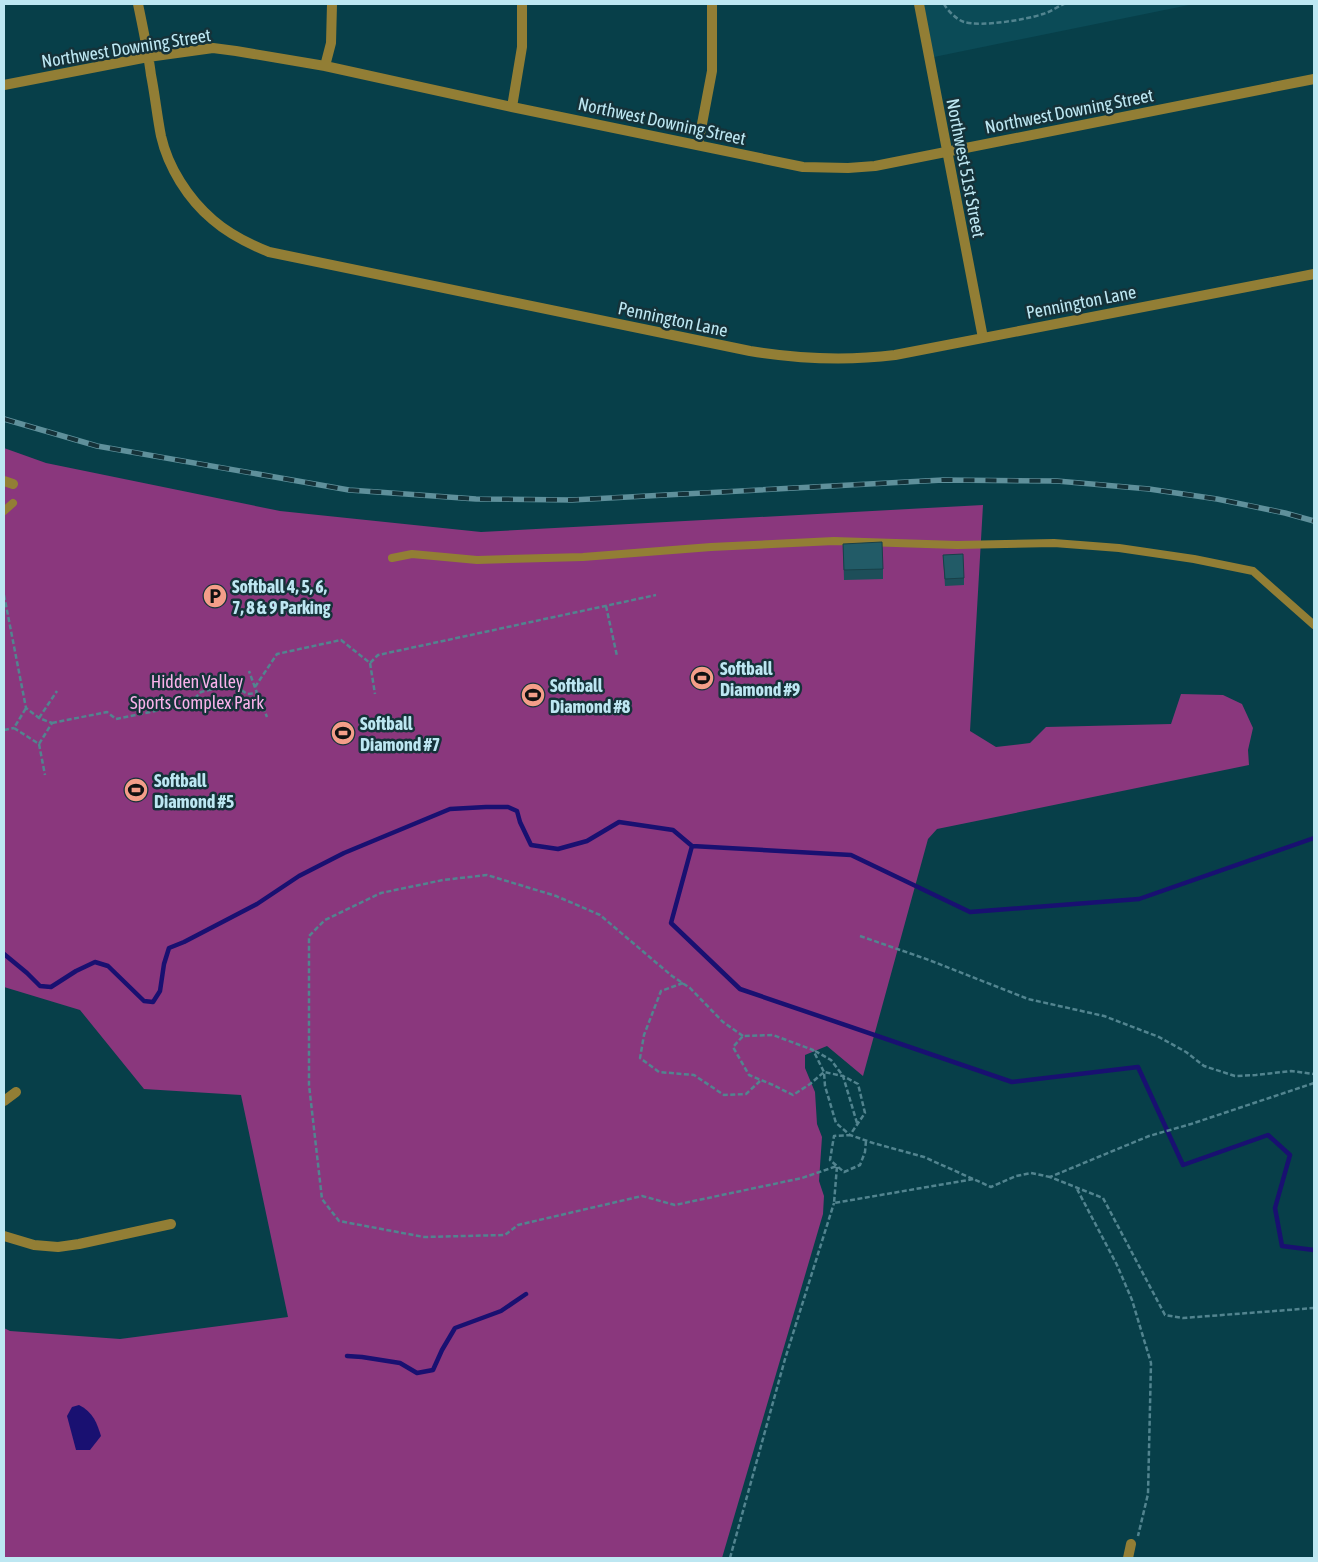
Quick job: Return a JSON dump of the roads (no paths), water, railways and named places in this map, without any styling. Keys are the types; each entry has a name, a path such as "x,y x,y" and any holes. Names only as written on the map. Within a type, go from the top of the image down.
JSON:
{"street":[{"name":"Pennington Lane","path":"138,4 161,138 177,176 212,219 251,244 269,252 750,352 824,359 862,359 895,355 1314,274"},
{"path":"325,66 331,42 332,4"},
{"path":"512,107 522,47 522,4"},
{"path":"698,145 712,71 712,4"},
{"name":"Northwest 51st Street","path":"919,4 983,338"},
{"name":"Northwest Downing Street","path":"4,85 148,57 214,48 236,50 325,66 803,167 848,168 875,166 1314,79"},
{"path":"4,1101 16,1092"},
{"path":"4,1236 34,1245 58,1247 171,1224"},
{"path":"1128,1558 1131,1544"}],"lane":[{"path":"4,511 13,503"},
{"path":"392,558 412,554 477,560 583,557 834,541 957,545 1054,543 1119,548 1194,559 1253,571 1314,625"}],"waterway":[{"path":"4,954 40,986 51,987 76,971 95,962 108,966 144,1001 153,1002 160,991 164,964 169,948 257,904 299,876 344,853 450,809 508,807 517,811 531,845 558,849 587,841 619,822 673,830 692,846 671,923 740,989 1012,1082 1138,1067 1183,1165 1268,1135 1290,1155 1275,1208 1282,1246 1314,1250"},
{"path":"692,846 851,855 970,912 1139,899 1314,838"},
{"path":"347,1356 400,1363 417,1373 433,1370 455,1328 501,1311 526,1294"}],"railway":[{"path":"4,419 97,446 349,490 476,499 572,500 943,480 1057,481 1149,489 1217,499 1314,521"}],"place":[{"name":"Softball 4, 5, 6, 7, 8 & 9 Parking","path":"215,596"},
{"name":"Softball Diamond #9","path":"702,678"},
{"name":"Softball Diamond #8","path":"533,695"},
{"name":"Softball Diamond #7","path":"343,733"},
{"name":"Softball Diamond #5","path":"136,790"}],"park label":[{"name":"Hidden Valley Sports Complex Park","path":"197,691"}]}
